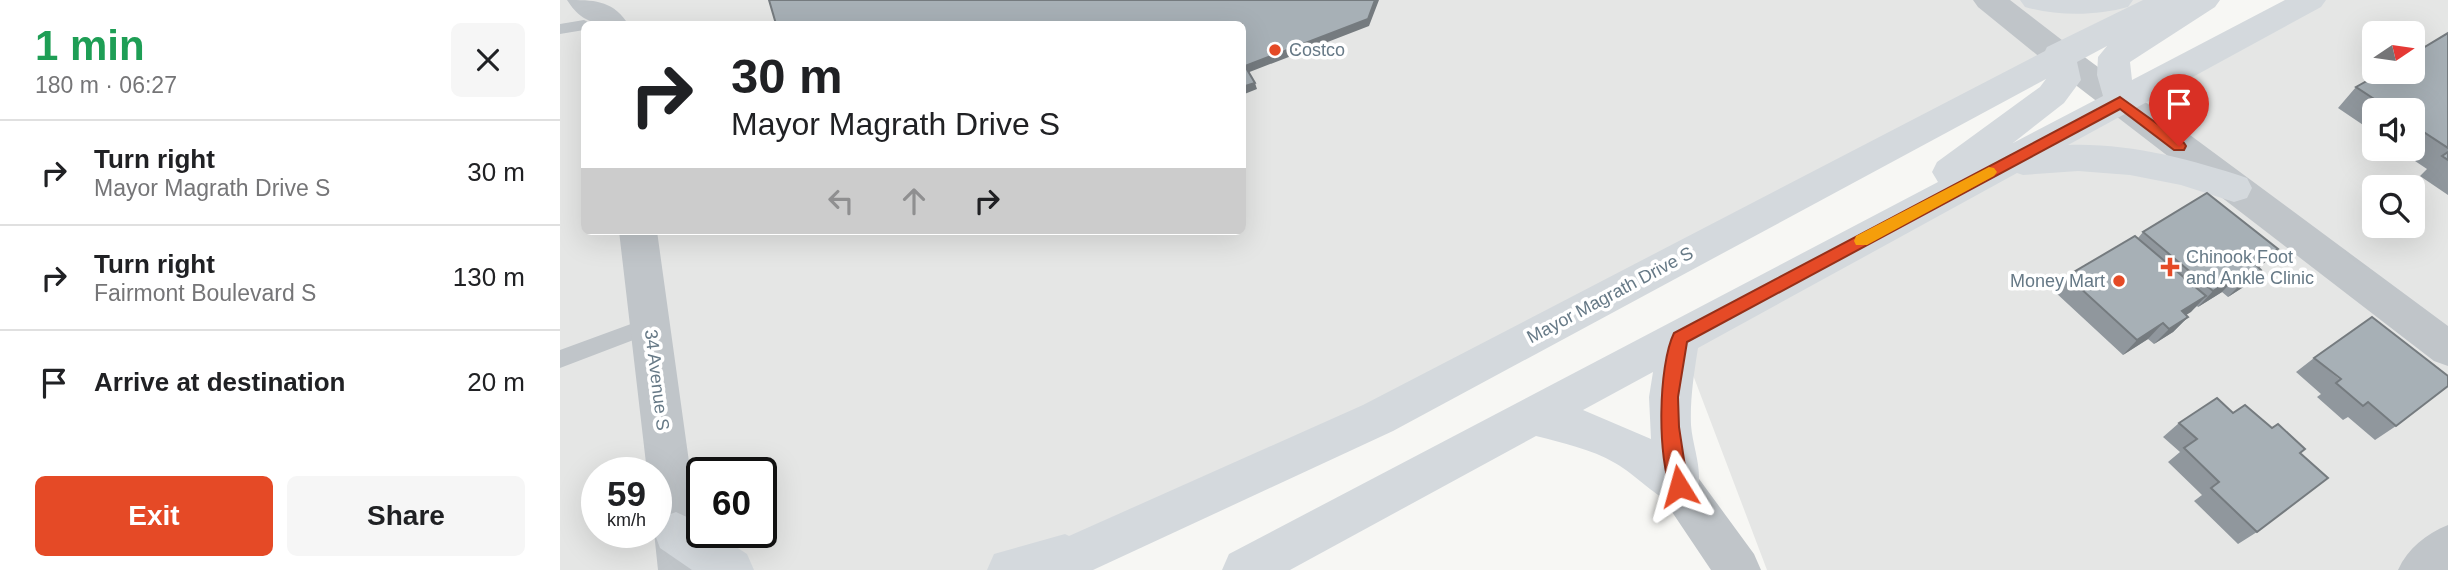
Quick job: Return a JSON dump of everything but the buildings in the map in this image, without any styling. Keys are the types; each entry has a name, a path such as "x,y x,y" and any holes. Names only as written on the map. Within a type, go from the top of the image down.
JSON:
{"main road":[{"path":"2036,0 2075,3 2117,0"},
{"name":"Mayor Magrath Drive S","path":"1010,570 1073,564 1378,418 2059,55 2168,0"},
{"path":"2120,102 2114,75 2115,57 2204,0"},
{"path":"1245,570 2311,0"},
{"path":"1850,247 2052,95 2064,80 2059,55"},
{"path":"2003,165 2065,156 2095,158 2151,164 2192,173 2234,188"},
{"path":"1679,338 1670,397 1670,427 1679,486"},
{"path":"1533,416 1578,428 1630,449 1679,486"},
{"path":"678,552 731,570"}],"street":[{"path":"583,0 602,19"},
{"path":"1989,0 2448,349"},
{"name":"34 Avenue S","path":"639,235 678,552"},
{"path":"1679,486 1738,570"},
{"path":"2421,570 2448,547"}],"lane":[{"path":"560,29 581,24"},
{"path":"560,359 650,325"}],"shaded area":[{"path":"560,0 2166,0 1043,570 560,570"},
{"path":"2310,0 2448,0 2448,547 2421,570 1767,570 1679,338"}],"slow traffic":[{"path":"1862,241 1989,172"}],"place":[{"name":"Costco","path":"1275,50"},
{"name":"Chinook Foot and Ankle Clinic","path":"2170,267"},
{"name":"Money Mart","path":"2119,281"}],"route":[{"path":"1679,486 1670,427 1670,397 1679,338 2120,102 2179,146"}]}
